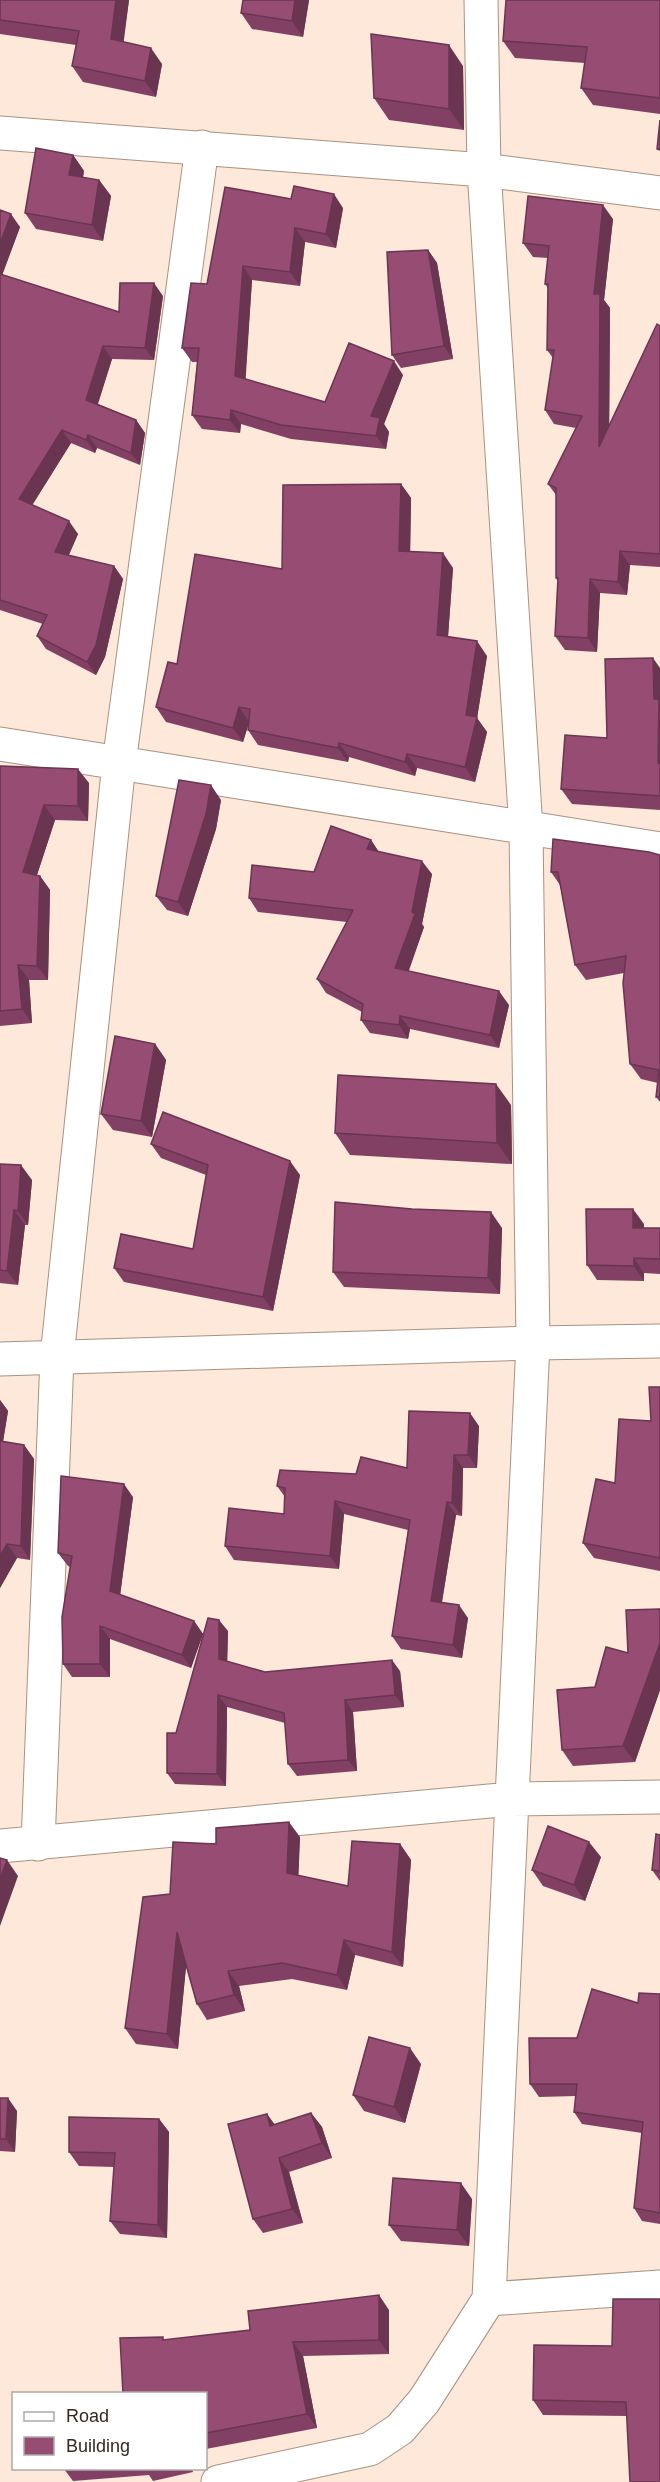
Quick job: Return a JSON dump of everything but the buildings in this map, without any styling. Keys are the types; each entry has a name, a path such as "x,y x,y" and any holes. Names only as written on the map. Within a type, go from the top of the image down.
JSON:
{"street":[{"path":"218,2482 370,2449 400,2429 424,2401 489,2299 533,1343 526,829 484,170 481,0"},
{"path":"0,133 484,170 660,193"},
{"path":"38,1844 57,1357 119,763 202,147"},
{"path":"0,744 660,849"},
{"path":"0,1359 660,1341"},
{"path":"0,1846 512,1799 660,1797"},
{"path":"489,2299 660,2287"}]}
